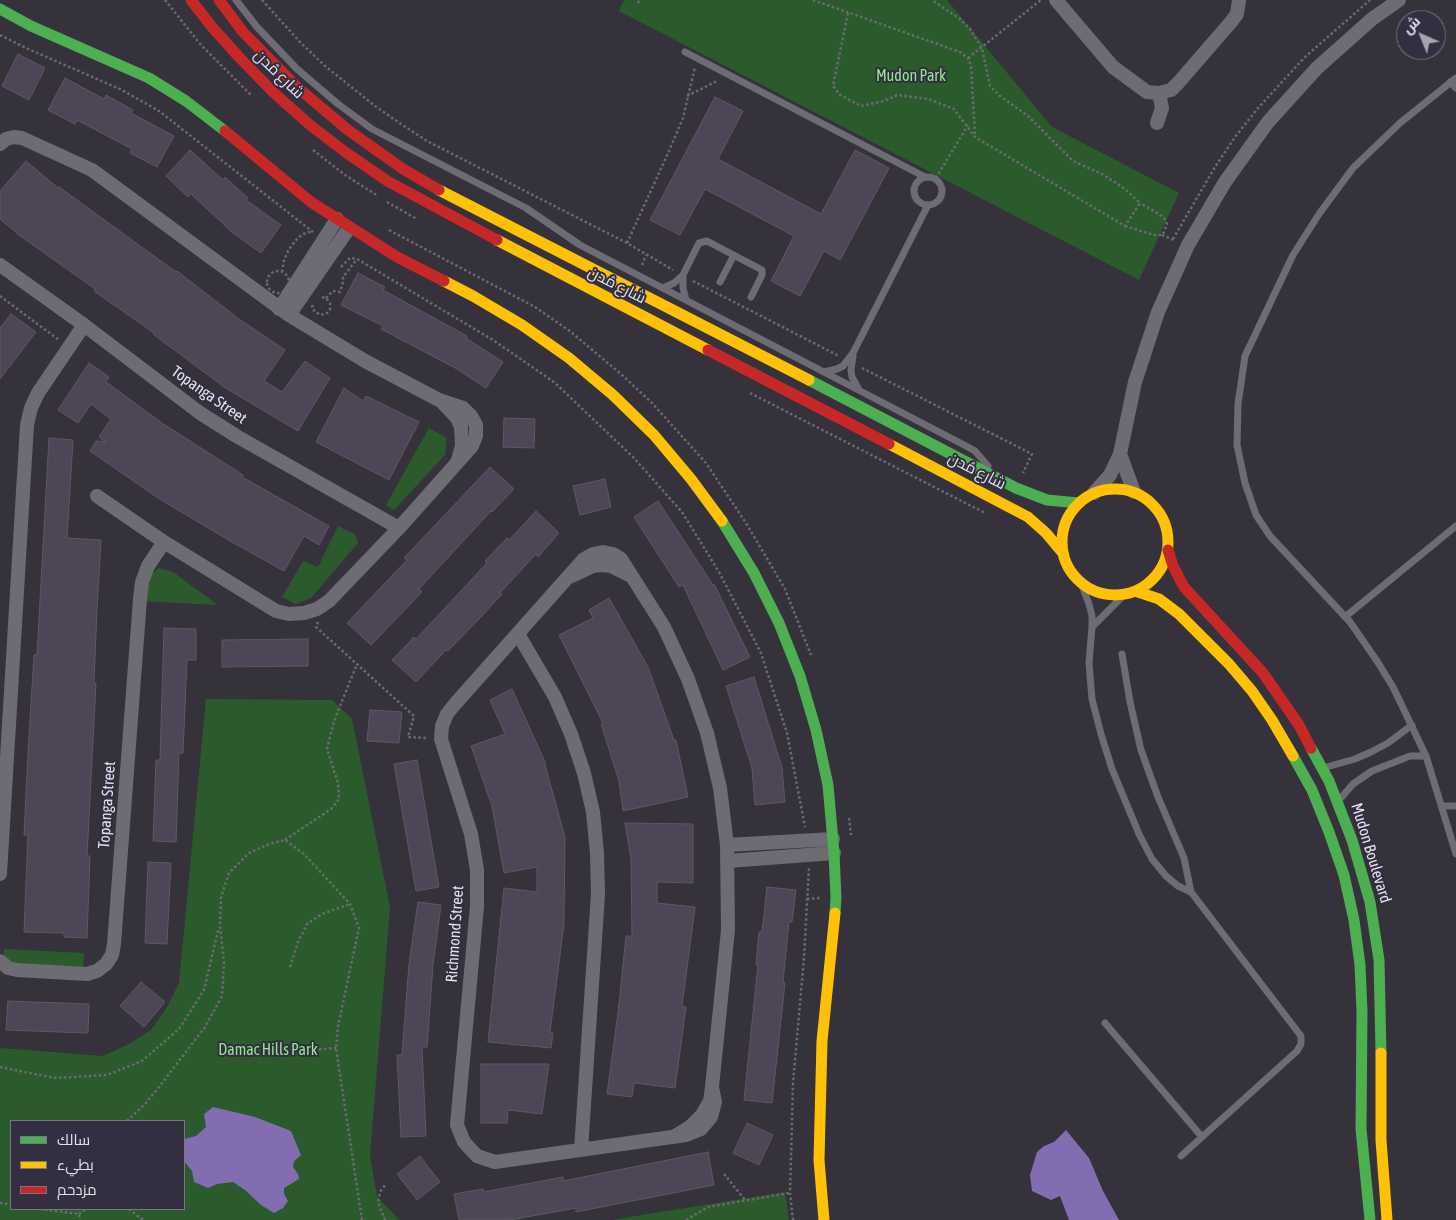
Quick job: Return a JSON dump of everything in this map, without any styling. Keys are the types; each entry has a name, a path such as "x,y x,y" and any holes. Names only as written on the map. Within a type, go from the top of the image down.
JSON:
{"street":[{"name":"شارع مُدن","path":"191,0 212,27 273,92 333,142 389,182 431,206 1007,505 1028,517 1046,533 1062,552"},
{"name":"شارع مُدن","path":"218,0 243,32 297,87 348,130 402,169 431,186 632,288 994,477 1047,500 1079,503"},
{"path":"1056,0 1112,67 1147,92 1159,93 1171,90 1179,82 1231,22 1237,14 1242,1"},
{"path":"1094,493 1114,489 1134,492 1150,501 1161,515 1168,532 1168,550 1161,568 1150,582 1130,593 1109,595 1094,591 1081,583 1069,569 1062,552 1062,534 1068,517 1079,503 1094,493 1110,475 1120,454 1135,382 1158,312 1188,245 1224,182 1268,122 1317,68 1372,19 1399,0"},
{"path":"0,8 31,26 149,78 186,101 311,202 349,228 397,257 472,296 522,325 569,358 627,408 654,435 691,479 724,524 754,573 779,623 800,676 816,730 828,785 836,898 822,1041 819,1160 824,1220"},
{"path":"1156,123 1162,108 1159,93"},
{"path":"0,144 6,139 22,138 92,170 284,312 365,361 439,400 457,418 461,426 462,446 457,462 399,528 329,601 317,609 304,614 290,614 276,610 164,542 97,496"},
{"path":"0,152 19,146 37,146"},
{"path":"327,248 337,219"},
{"path":"284,312 327,248 349,228"},
{"name":"Topanga Street","path":"0,265 215,423 399,528"},
{"path":"0,874 27,425 31,408 38,392 84,325"},
{"path":"1120,454 1134,492"},
{"name":"Topanga Street","path":"0,961 8,968 17,970 87,974 97,971 106,964 112,955 142,582 148,566 164,542"},
{"name":"Mudon Boulevard","path":"1168,550 1173,566 1184,586 1263,673 1299,725 1323,768 1338,801 1362,871 1370,902 1379,960 1381,1140 1387,1220"},
{"name":"Richmond Street","path":"603,552 613,554 621,559 664,627 688,679 707,733 720,788 727,845 728,930 712,1088 710,1101 702,1116 690,1127 675,1136 495,1162 477,1156 464,1142 457,1125 477,906 477,870 471,834 441,739 442,726 447,714 584,559 593,554 603,552"},
{"name":"Mudon Boulevard","path":"1130,593 1159,599 1179,614 1229,664 1252,691 1290,750 1312,790 1330,832 1344,875 1354,920 1360,965 1362,1011 1361,1129 1370,1220"},
{"path":"518,634 554,697 571,734 584,773 593,812 598,894 581,1150"},
{"path":"727,845 833,839"},
{"path":"728,860 834,854"}],"lane":[{"path":"236,0 257,27 297,69 338,104 372,129 526,208 575,242 975,451 983,459 994,477"},
{"path":"685,52 926,177 936,178 943,192 938,201 928,205 922,204 918,200 914,189 920,179 926,177"},
{"path":"1456,88 1453,80 1400,123 1353,168 1319,214 1293,255 1245,356 1238,404 1236,445 1245,482 1256,515 1270,536 1345,617 1377,661 1393,687 1426,756 1456,854"},
{"path":"823,372 843,366 853,353 928,205"},
{"path":"663,288 674,283 683,275 699,243 706,241 762,270 762,275 751,297"},
{"path":"720,282 734,255"},
{"path":"683,275 683,288 686,300"},
{"path":"853,353 851,370 858,390"},
{"path":"1345,617 1456,526"},
{"path":"1081,583 1089,604 1092,627 1089,663 1092,699 1115,778 1138,834 1152,859 1166,876 1178,886 1191,892"},
{"path":"1092,627 1130,593"},
{"path":"1122,654 1141,750 1158,797 1184,858 1191,892 1301,1036 1301,1044 1297,1050 1181,1156"},
{"path":"1323,768 1371,752 1388,743 1412,726"},
{"path":"1338,801 1353,784 1372,770 1410,756 1426,756"},
{"path":"1442,806 1456,806"},
{"path":"1105,1023 1202,1137"}],"path":[{"path":"813,0 960,52 968,58 971,66 975,137"},
{"path":"848,13 833,86 840,95 861,106 884,101 898,94 928,99 954,109 968,125 975,137 1125,226 1154,235 1162,235 1168,224 1160,214 1140,203 1125,189 1104,175 1073,161 1028,116 1000,96 990,86 982,48 970,28 932,0"},
{"path":"968,58 1041,0"},
{"path":"0,35 122,90 159,111 313,231 327,248 357,259 343,277 340,292 333,291 326,298"},
{"path":"627,243 670,151 683,118 697,59"},
{"path":"687,96 730,74"},
{"path":"936,178 968,125"},
{"path":"1125,226 1140,203"},
{"path":"384,228 534,307 571,332 652,403 706,463 746,524 785,589 812,657"},
{"path":"282,272 284,260 289,249 303,234 313,231"},
{"path":"338,271 350,258"},
{"path":"282,272 288,278 288,287 282,293 273,292 268,288 267,281 270,275 282,272"},
{"path":"320,297 326,298 330,302 330,309 327,313 321,315 315,312 312,307 314,300 320,297 325,290"},
{"path":"0,296 68,348"},
{"path":"318,621 316,627 414,716 408,737 441,739"},
{"path":"128,1120 162,1084 205,1027 222,996 224,963 220,925 221,897 229,873 249,853 269,844 285,840 331,809 339,799 338,783 327,748 334,721 357,664"},
{"path":"849,816 851,843"},
{"path":"285,840 304,854 350,904 359,928 338,1026 336,1048 362,1220"},
{"path":"290,967 298,942 307,924 322,914 350,904"},
{"path":"0,1067 55,1078 108,1075 142,1061 178,1029 204,990 220,925"},
{"path":"300,1051 336,1048"},
{"path":"724,1174 746,1200"},
{"path":"385,1220 378,1202 380,1192 386,1184"},
{"path":"686,1220 708,1207 790,1193"},
{"path":"48,1210 79,1214 85,1210"},
{"path":"130,1210 142,1220"},
{"path":"79,1214 80,1220"}],"green space":[{"name":"Mudon Park","path":"624,0 947,0 1052,127 1179,193 1139,280 619,11"},
{"path":"429,428 447,438 445,455 394,510 386,505"},
{"path":"338,526 355,534 358,543 311,598 296,604 282,597 303,561 318,567"},
{"path":"159,568 173,572 218,605 142,601 146,579"},
{"name":"Damac Hills Park","path":"206,699 332,700 352,719 390,907 370,1156 377,1196 399,1220 0,1220 0,1048 103,1056 129,1044 151,1030 167,1007 179,983"},
{"path":"4,949 84,953 83,972 3,968"},
{"path":"785,1192 789,1220 611,1220"}],"shaded area":[{"path":"213,1107 255,1117 291,1131 301,1155 294,1161 293,1167 299,1179 284,1188 284,1194 288,1201 283,1208 274,1213 233,1182 217,1184 208,1188 194,1182 192,1171 185,1162 185,1139 196,1136 206,1127 204,1114"},
{"path":"1066,1130 1089,1158 1103,1191 1119,1220 1069,1220 1060,1196 1051,1200 1032,1191 1030,1175 1037,1152 1044,1146 1054,1142"}],"building":[{"path":"18,54 45,68 29,100 2,86"},
{"path":"65,78 104,99 106,95 133,110 131,113 174,136 157,167 130,153 132,149 77,120 75,124 48,110"},
{"path":"715,97 743,111 718,159 821,214 855,150 889,168 840,260 824,251 800,296 771,281 794,236 705,189 680,235 650,220"},
{"path":"190,150 223,180 225,177 248,198 246,200 281,225 261,253 233,233 191,194 188,197 166,176"},
{"path":"26,161 58,188 177,271 239,319 285,350 264,381 282,392 305,361 330,378 298,431 224,387 0,219 0,191"},
{"path":"358,273 385,287 383,290 467,336 466,338 503,362 486,388 457,369 381,329 383,326 341,305"},
{"path":"11,314 36,332 0,379 0,328"},
{"path":"89,363 109,377 106,382 162,423 243,475 242,477 329,526 319,545 304,536 284,571 161,500 90,451 96,441 106,442 99,437 111,419 91,404 78,423 58,410"},
{"path":"344,388 363,401 366,396 419,422 389,480 316,442"},
{"path":"504,418 535,419 534,448 503,447"},
{"path":"49,438 73,440 67,538 101,540 87,856 90,856 87,938 64,937 64,933 24,932 28,835 24,835 28,752 34,655 37,655"},
{"path":"490,467 514,489 491,511 419,589 422,592 371,645 347,623 407,560 404,558"},
{"path":"605,479 611,507 580,515 573,486"},
{"path":"658,501 714,584 750,657 723,670 683,585 679,587 634,517"},
{"path":"536,511 559,533 538,557 536,554 480,618 416,682 392,660 414,637 416,639 487,563 485,561 507,538 509,540"},
{"path":"609,598 648,667 674,740 676,740 688,797 623,811 619,781 601,724 603,723 559,635 593,618 589,610"},
{"path":"164,628 196,629 196,660 187,660 183,753 179,753 176,842 153,841 156,760 160,760"},
{"path":"308,639 308,666 222,667 222,640"},
{"path":"754,677 782,768 785,802 755,805 752,768 726,686"},
{"path":"512,689 546,764 565,837 564,924 550,1032 553,1033 551,1048 488,1042 504,888 537,892 537,867 504,873 492,806 471,746 505,734 490,700"},
{"path":"370,710 402,712 399,743 367,741"},
{"path":"417,760 439,887 416,891 394,764"},
{"path":"625,823 693,824 693,883 657,882 657,903 695,907 682,1006 686,1007 675,1088 634,1083 632,1097 607,1094 626,936 632,936 631,859"},
{"path":"148,862 171,863 167,944 145,943"},
{"path":"767,887 796,890 792,922 789,922 783,982 785,983 772,1103 744,1100 758,965 756,965 759,932 762,932"},
{"path":"418,902 441,905 433,965 427,1047 422,1047 426,1136 401,1137 397,1055 402,1055 409,964"},
{"path":"141,982 165,1002 144,1027 120,1006"},
{"path":"8,1001 89,1004 88,1033 6,1030"},
{"path":"481,1064 549,1064 542,1114 508,1110 507,1123 481,1123"},
{"path":"747,1123 773,1135 759,1165 733,1153"},
{"path":"708,1152 714,1185 576,1212 576,1208 510,1220 459,1220 454,1194 483,1189 484,1192 563,1177 563,1181"},
{"path":"420,1156 440,1182 417,1200 397,1174"}],"traffic: fast":[{"path":"0,9 31,26 149,78 186,101 225,131"},
{"path":"809,380 1016,488 1047,500 1079,503"},
{"path":"722,521 754,573 779,623 800,676 816,730 828,785 834,853 835,913"},
{"path":"1311,748 1329,781 1352,840 1370,902 1379,960 1381,1053"},
{"path":"1293,756 1312,790 1329,832 1344,875 1354,920 1360,965 1362,1011 1361,1129 1370,1220"}],"traffic: slow":[{"path":"439,190 809,380"},
{"path":"497,240 708,350"},
{"path":"444,281 522,325 569,358 613,395 654,435 691,479 722,521"},
{"path":"889,444 1028,517 1046,533 1062,552"},
{"path":"1115,489 1135,493 1152,505 1164,522 1168,542 1164,562 1152,579 1135,591 1115,595 1095,591 1078,579 1066,562 1062,542 1066,522 1078,505 1095,493 1115,489"},
{"path":"1135,591 1159,599 1179,614 1229,664 1252,691 1293,756"},
{"path":"824,1220 819,1160 822,1041 835,913"},
{"path":"1381,1053 1381,1140 1387,1220"}],"traffic: jam":[{"path":"191,0 239,57 273,92 310,125 389,182 497,240"},
{"path":"219,0 243,32 297,87 348,130 403,169 439,190"},
{"path":"225,131 311,202 397,257 444,281"},
{"path":"708,350 889,444"},
{"path":"1168,550 1173,566 1184,587 1263,673 1299,725 1311,748"}]}
